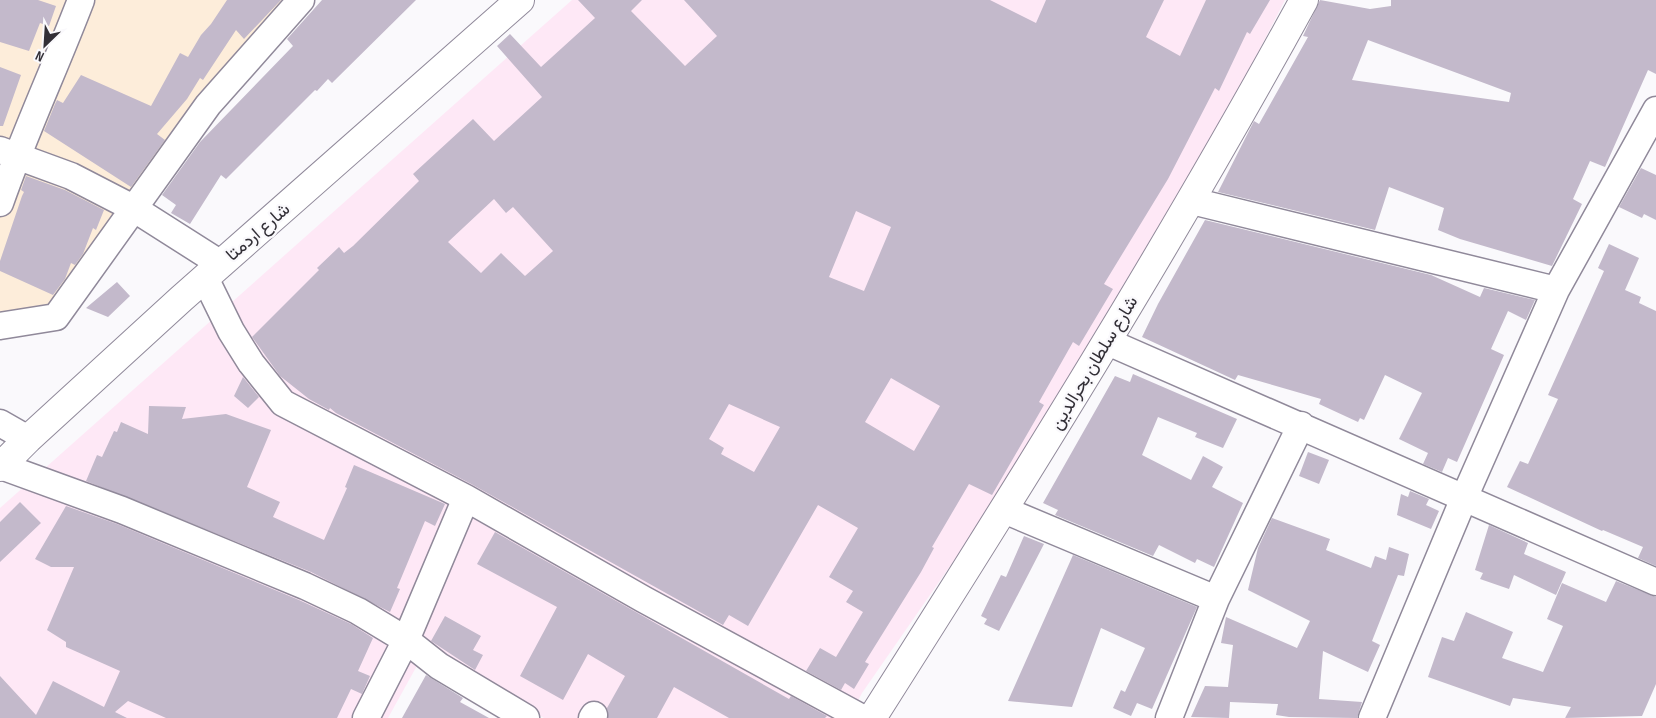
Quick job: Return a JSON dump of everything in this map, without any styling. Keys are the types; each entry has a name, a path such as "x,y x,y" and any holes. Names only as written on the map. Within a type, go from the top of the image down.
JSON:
{"street":[{"path":"0,203 8,152 50,82 81,0"},
{"path":"0,326 56,316 208,105 301,0"},
{"name":"شارع اردمتا","path":"1,467 28,439 213,271 520,0"},
{"name":"شارع سلطان بحرالدين","path":"872,718 1108,342 1192,201 1304,0"},
{"path":"1372,718 1464,498 1556,290 1656,110"},
{"path":"8,152 71,176 133,208 213,271 236,339 251,363 283,403 466,498 643,599 862,718"},
{"path":"1192,201 1556,290"},
{"path":"1108,342 1656,582"},
{"path":"0,423 28,439"},
{"path":"1169,718 1216,599 1301,425"},
{"path":"1,467 122,510 304,586 358,611 406,640 439,666 526,718"},
{"path":"366,718 406,640 466,498"},
{"path":"1004,510 1216,599"}],"shaded area":[{"path":"0,0 309,0 53,314 0,321"},
{"path":"572,0 1285,0 1156,251 1077,383 862,693 849,718 544,718 424,653 388,718 0,718 0,508"}],"building":[{"path":"0,0 38,0 56,6 49,26 40,23 29,51 0,42"},
{"path":"227,0 281,0 244,39 236,30 203,80 200,78 187,99 157,134 165,140 131,187 44,131 57,100 63,103 81,75 151,106 180,53 188,57 201,35"},
{"path":"322,0 416,0 332,83 328,79 317,91 315,90 226,179 221,175 190,224 171,213 176,205 162,195 200,142 293,46 287,39"},
{"path":"578,0 642,0 631,11 685,66 717,36 684,0 990,0 1036,23 1046,0 1164,0 1146,37 1180,56 1206,0 1270,0 1250,34 1247,32 1219,91 1215,88 1168,179 1104,284 1113,289 1079,346 1073,342 1039,402 1044,405 992,495 969,484 932,547 934,548 921,572 865,662 869,664 854,689 845,683 841,690 806,671 820,648 836,657 863,612 846,602 853,591 829,577 858,528 818,505 748,626 729,615 723,625 473,485 336,413 330,408 329,410 309,399 280,376 252,337 319,270 317,268 339,247 344,253 353,246 419,181 413,174 473,119 494,141 542,97 497,46 510,34 541,67 595,18","holes":["494,199 506,213 513,207 553,251 525,276 501,253 481,273 448,242","856,211 891,227 864,291 829,277","891,378 940,406 914,451 865,422","729,404 780,427 754,472 721,454 724,448 709,439"]},
{"path":"1320,0 1370,9 1391,6 1391,0 1656,0 1656,74 1648,70 1605,167 1590,161 1573,199 1582,204 1552,266 1460,239 1438,230 1444,208 1389,187 1375,230 1218,192 1254,121 1259,124 1308,37 1303,36","holes":["1368,40 1511,93 1509,102 1352,80"]},
{"path":"0,67 21,75 3,126 0,126"},
{"path":"1641,168 1656,175 1656,220 1644,214 1642,218 1619,207"},
{"path":"26,176 65,190 104,210 96,230 93,228 83,254 75,265 71,263 65,279 53,295 0,271 0,261 24,192 21,190"},
{"path":"1205,220 1431,275 1480,297 1484,288 1535,300 1526,320 1508,311 1491,349 1504,355 1457,462 1448,458 1442,472 1423,464 1428,453 1399,439 1422,393 1385,375 1364,420 1360,418 1358,422 1319,404 1321,399 1238,375 1235,380 1142,337 1158,304"},
{"path":"1609,244 1639,258 1625,290 1641,297 1639,303 1656,311 1656,566 1638,558 1643,547 1602,531 1507,487 1520,461 1528,464 1558,399 1548,395 1604,271 1598,268"},
{"path":"117,282 130,296 108,317 86,308"},
{"path":"1133,374 1237,419 1223,448 1195,437 1197,433 1158,417 1142,455 1191,480 1203,456 1223,467 1212,487 1243,503 1214,567 1197,559 1195,563 1159,545 1153,556 1055,515 1058,510 1043,503 1115,376 1130,382"},
{"path":"243,377 259,397 248,408 234,396"},
{"path":"149,406 186,407 182,419 226,414 271,430 247,487 280,502 273,517 324,540 347,488 345,487 354,465 445,504 435,526 425,521 397,588 400,589 390,612 311,572 86,481 97,455 102,457 114,431 117,432 121,422 148,434"},
{"path":"1308,452 1329,460 1319,484 1299,476"},
{"path":"1410,491 1429,499 1426,505 1439,511 1431,529 1397,515 1401,494 1408,497"},
{"path":"20,502 41,523 0,562 0,522"},
{"path":"66,506 117,524 299,600 351,624 373,638 358,671 370,676 362,694 351,689 337,718 166,718 128,701 115,712 127,718 0,718 0,676 36,715 53,681 104,707 120,671 66,647 66,642 47,630 74,567 51,567 35,559"},
{"path":"1272,518 1330,539 1326,550 1371,568 1375,556 1386,560 1389,547 1409,554 1404,576 1398,575 1372,641 1380,645 1368,672 1323,651 1319,699 1362,702 1357,718 1289,717 1276,715 1278,704 1230,702 1229,718 1191,717 1205,686 1228,687 1233,645 1221,643 1226,617 1297,648 1310,621 1248,590 1258,548"},
{"path":"1489,525 1528,543 1524,554 1566,572 1556,595 1514,575 1509,589 1480,579 1483,573 1475,570"},
{"path":"495,532 789,699 791,696 827,716 825,718 729,718 674,687 657,718 608,718 607,708 625,676 588,654 563,700 520,676 557,607 477,564"},
{"path":"1024,536 1044,544 999,631 984,624 987,619 981,616 1001,575 1006,577"},
{"path":"1073,555 1197,607 1152,709 1137,703 1131,716 1113,708 1121,690 1125,692 1145,648 1101,628 1072,707 1008,701"},
{"path":"1616,581 1656,597 1656,684 1642,716 1565,718 1571,707 1513,698 1510,706 1428,677 1442,637 1454,641 1466,612 1513,632 1502,658 1543,672 1563,626 1547,619 1562,583 1606,602"},
{"path":"445,616 481,636 473,650 483,655 475,670 431,641"},
{"path":"426,675 463,698 460,702 489,718 402,718"}]}
